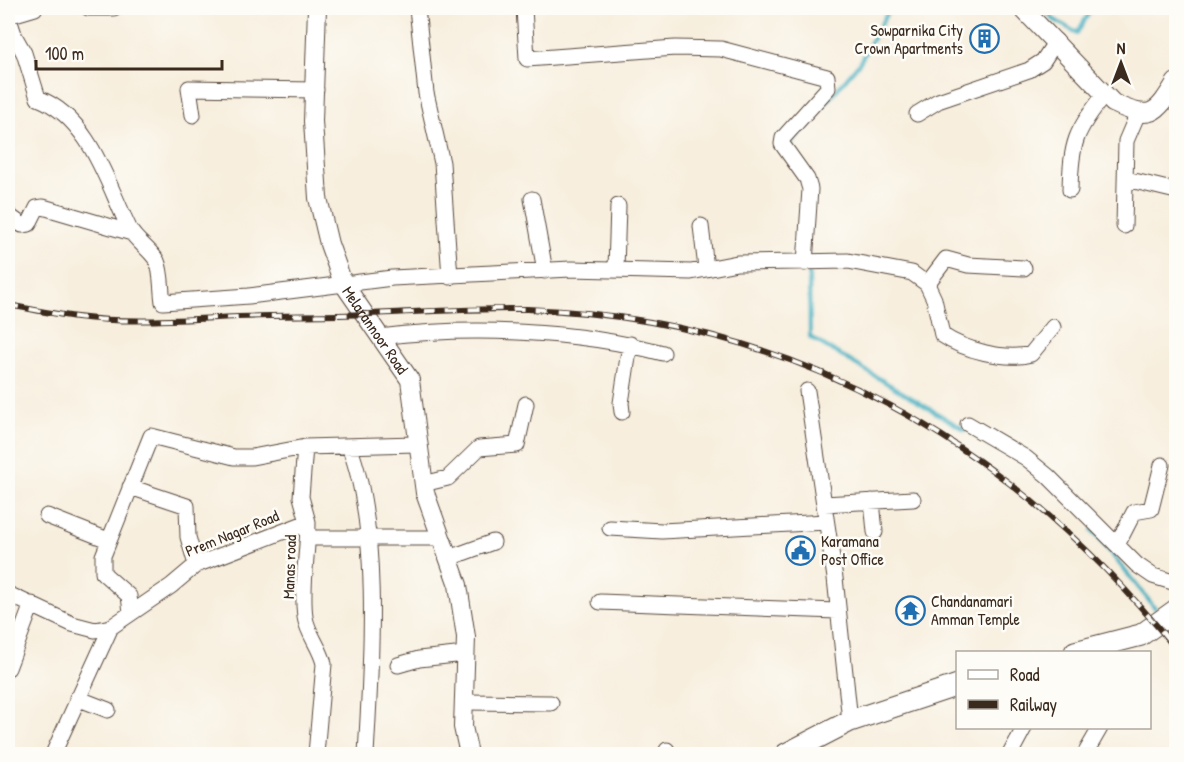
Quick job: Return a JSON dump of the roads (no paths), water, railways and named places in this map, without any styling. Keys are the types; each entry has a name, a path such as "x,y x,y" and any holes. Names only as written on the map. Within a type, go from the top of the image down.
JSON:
{"main road":[{"path":"1083,651 1137,644 1176,610"},
{"path":"786,754 850,722 956,685"}],"street":[{"path":"35,8 8,16 24,53 38,98 52,104 73,123 95,154 132,233 157,262 163,302 249,296 392,278 616,269 691,272 747,262 848,261 892,267 912,273 927,284 934,299 942,335 950,341 1007,356 1021,357 1031,354 1053,327"},
{"path":"88,8 114,8"},
{"name":"Melarannoor Road","path":"317,8 314,121 318,198 329,244 343,283 410,380 416,444 423,484 458,585 466,637 463,728 469,754"},
{"path":"417,8 426,93 443,173 450,277"},
{"path":"524,8 526,59 675,48 721,49 827,77 828,88 783,138 782,144 807,179 810,189 805,263"},
{"path":"1022,8 1113,103 1138,112 1149,113 1163,106 1176,82"},
{"path":"918,114 938,101 1029,70 1043,61 1056,41"},
{"path":"193,115 189,88 316,90"},
{"path":"1070,190 1072,145 1089,113 1105,94"},
{"path":"1124,226 1126,141 1138,112"},
{"path":"1126,180 1172,190"},
{"path":"532,200 545,271"},
{"path":"616,269 618,206"},
{"path":"8,214 22,225 29,224 37,208 43,207 132,233"},
{"path":"701,226 706,268"},
{"path":"927,284 946,259 968,265 1024,268"},
{"path":"380,337 429,331 521,334 542,332 558,337 630,344 663,353"},
{"path":"622,412 621,403 630,344"},
{"path":"807,392 836,578 837,611 850,722"},
{"path":"423,484 448,478 479,448 517,445 526,404"},
{"path":"968,424 1026,458 1048,476 1117,545 1153,576 1176,583"},
{"path":"131,612 129,596 103,573 103,556 151,436 234,457 252,457 305,447 416,444"},
{"path":"349,446 357,466 367,537 370,620 366,754"},
{"path":"305,447 301,497 308,522"},
{"path":"1117,545 1134,512 1151,509 1162,465"},
{"path":"130,487 187,506 188,537 196,565"},
{"path":"824,504 913,499"},
{"path":"872,501 875,532"},
{"path":"47,516 108,540"},
{"name":"Manas road","path":"308,522 304,583 305,618 322,654 324,664 316,754"},
{"name":"Prem Nagar Road","path":"111,627 171,586 196,565 308,522"},
{"path":"610,528 662,531 826,522"},
{"path":"308,538 441,537"},
{"path":"449,558 493,542"},
{"path":"8,594 72,624 95,630 111,627"},
{"path":"600,602 837,611"},
{"path":"8,668 32,604"},
{"path":"53,754 111,627"},
{"path":"398,665 465,654"},
{"path":"77,698 108,710"},
{"path":"464,702 551,703"},
{"path":"1010,754 1023,729"},
{"path":"1085,754 1099,729"}],"waterway":[{"path":"790,146 860,62 887,13 896,8"},
{"path":"1045,8 1053,19 1077,33 1092,8"},
{"path":"809,273 810,337 965,430"},
{"path":"1092,530 1155,608"},
{"path":"1170,625 1176,634"}],"railway":[{"path":"8,305 77,317 137,321 527,309 624,318 717,337 806,366 889,405 968,453 1042,510 1112,576 1176,649"}],"place":[{"name":"Sowparnika City Crown Apartments","path":"984,39"},
{"name":"Karamana Post Office","path":"800,550"},
{"name":"Chandanamari Amman Temple","path":"910,610"}]}
